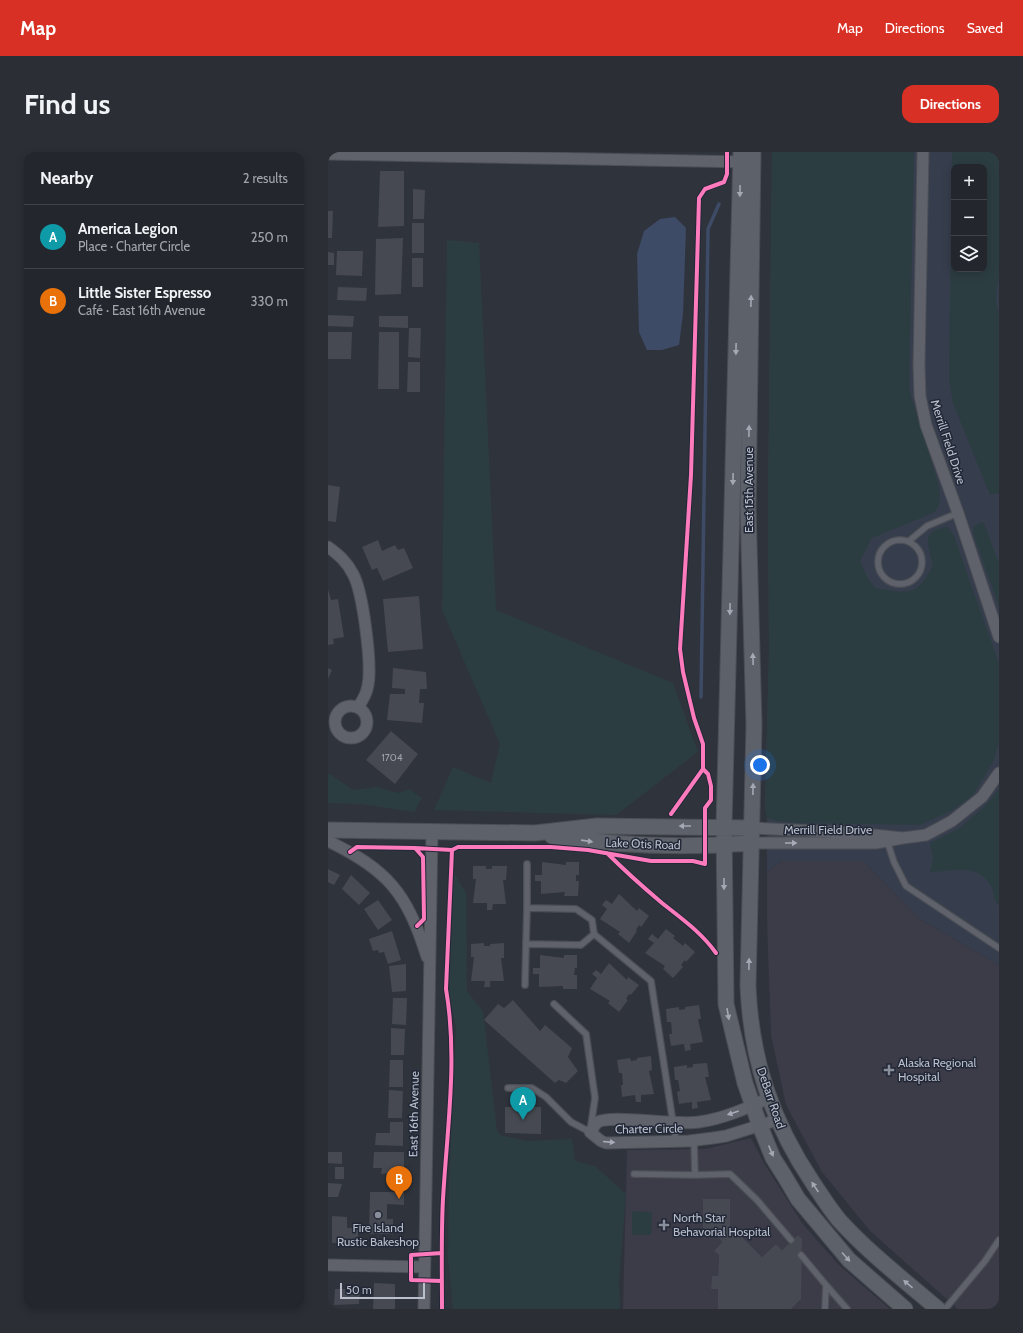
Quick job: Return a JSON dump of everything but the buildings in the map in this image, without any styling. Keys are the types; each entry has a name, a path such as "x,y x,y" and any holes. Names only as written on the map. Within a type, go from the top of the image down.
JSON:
{"main road":[{"name":"East 15th Avenue","path":"724,826 747,157"},
{"name":"East 15th Avenue","path":"747,157 748,499 754,725 752,828"},
{"name":"Lake Otis Road","path":"328,830 535,833 597,826 724,826 752,828"},
{"name":"DeBarr Road","path":"724,826 726,1004 741,1068 760,1126 784,1178 825,1233 865,1276 905,1309"},
{"name":"DeBarr Road","path":"752,828 749,918 749,1007 757,1059 777,1120 803,1168 838,1218 875,1256 938,1309"},
{"name":"Lake Otis Road","path":"535,833 596,842 631,845 724,845 752,843"}],"street":[{"name":"Merrill Field Drive","path":"923,152 919,366 920,396 926,425 958,513 999,637"},
{"path":"328,154 747,157"},
{"path":"328,547 343,558 354,575 361,597 368,658 369,684 366,695 358,707"},
{"name":"Merrill Field Drive","path":"752,843 876,843 903,838 926,836 952,821 982,797 999,773"},
{"name":"Merrill Field Drive","path":"752,828 855,833 903,838"},
{"name":"East 16th Avenue","path":"424,1309 432,832"},
{"name":"East 16th Avenue","path":"328,841 373,866 393,884 418,926 430,967"},
{"name":"Charter Circle","path":"769,1098 753,1106 710,1120 673,1124 612,1119 598,1123 590,1132 606,1143 694,1141 726,1136 777,1120"},
{"path":"328,1265 424,1267"}],"lane":[{"path":"910,541 927,526 958,513"},
{"path":"899,539 910,541 918,547 921,553 922,568 918,575 909,582 894,583 884,577 880,570 878,560 880,553 886,544 892,541 899,539"},
{"path":"887,841 894,862 906,886 999,948"},
{"path":"525,985 527,864"},
{"path":"527,908 576,909 592,920 594,934 651,981 676,1142"},
{"path":"526,944 581,945 594,934"},
{"path":"508,1088 532,1088 546,1096 571,1122 590,1132 595,1098 586,1034 554,1004"},
{"path":"694,1141 695,1175"},
{"path":"634,1174 730,1174 757,1200 791,1240"},
{"path":"945,1309 985,1261 999,1240"},
{"path":"801,1255 847,1309"},
{"path":"826,1285 826,1309"}],"shaded area":[{"path":"772,152 999,152 999,965 920,919 863,861 781,861 767,872 767,818 765,806 769,652 768,502"},
{"path":"772,152 914,152 909,389 939,486 940,501 938,507 933,513 872,538 860,561 867,577 875,588 903,592 910,591 922,583 933,565 928,545 930,535 939,529 948,527 954,536 999,664 999,742 993,762 973,795 953,810 920,825 797,823 777,821 767,818 765,806 769,652 768,502"},
{"path":"952,152 999,152 999,280 996,297 999,314 999,493 990,495 953,403 949,379 951,228 951,272 987,272 987,164 952,164"},
{"path":"447,240 479,243 496,610 673,683 698,752 616,815 434,810 453,767 491,783 500,744 442,610"},
{"path":"981,522 984,523 999,564 999,607 973,532 973,527"},
{"path":"330,774 353,790 376,787 399,793 409,789 422,798 414,812 361,804 328,803 328,775"},
{"path":"999,789 999,905 994,899 991,886 986,879 979,874 964,870 930,872 933,858 930,843 960,828 985,806"},
{"name":"Alaska Regional Hospital","path":"781,861 863,861 920,919 999,965 999,1309 958,1309 870,1231 822,1172 786,1105 771,1035 767,920 767,872"},
{"path":"454,873 466,893 467,991 483,1012 497,1130 500,1135 527,1141 572,1139 575,1161 595,1166 626,1194 619,1281 620,1309 453,1309 448,1260 449,1182 456,1028 449,993"},
{"name":"North Star Behavorial Hospital","path":"751,1138 764,1163 802,1223 839,1265 890,1309 791,1309 801,1255 802,1239 798,1235 782,1250 776,1244 762,1257 736,1231 734,1232 730,1228 730,1199 704,1199 703,1229 711,1229 722,1242 714,1251 719,1255 718,1276 712,1276 711,1289 718,1289 718,1309 623,1309 627,1150 705,1149"},
{"path":"632,1211 652,1212 651,1235 632,1235"}],"water":[{"path":"675,217 686,228 683,314 679,345 662,350 647,350 639,332 637,254 644,231 660,219"}],"waterway":[{"path":"701,697 708,229 719,204"}],"cycle path":[{"path":"671,814 703,769 703,744 694,718 683,672 680,649 691,475 699,198 705,189 724,182 727,174 727,152"},
{"path":"415,848 452,850 458,847 551,847 588,850 651,861 693,861 705,864 705,808 711,800 711,786 708,774 703,769"},
{"path":"350,852 357,847 415,848 423,857 424,919 417,926"},
{"path":"442,1309 442,1213 449,1120 451,1067 451,1041 446,989 452,850"},
{"path":"607,853 627,873 698,932 716,953"},
{"path":"442,1253 411,1255 411,1280 442,1281"}],"place":[{"name":"Alaska Regional Hospital","path":"889,1070"},
{"name":"America Legion","path":"523,1120"},
{"name":"Little Sister Espresso","path":"399,1199"},
{"name":"Fire Island Rustic Bakeshop","path":"378,1215"},
{"name":"North Star Behavorial Hospital","path":"664,1225"}]}
